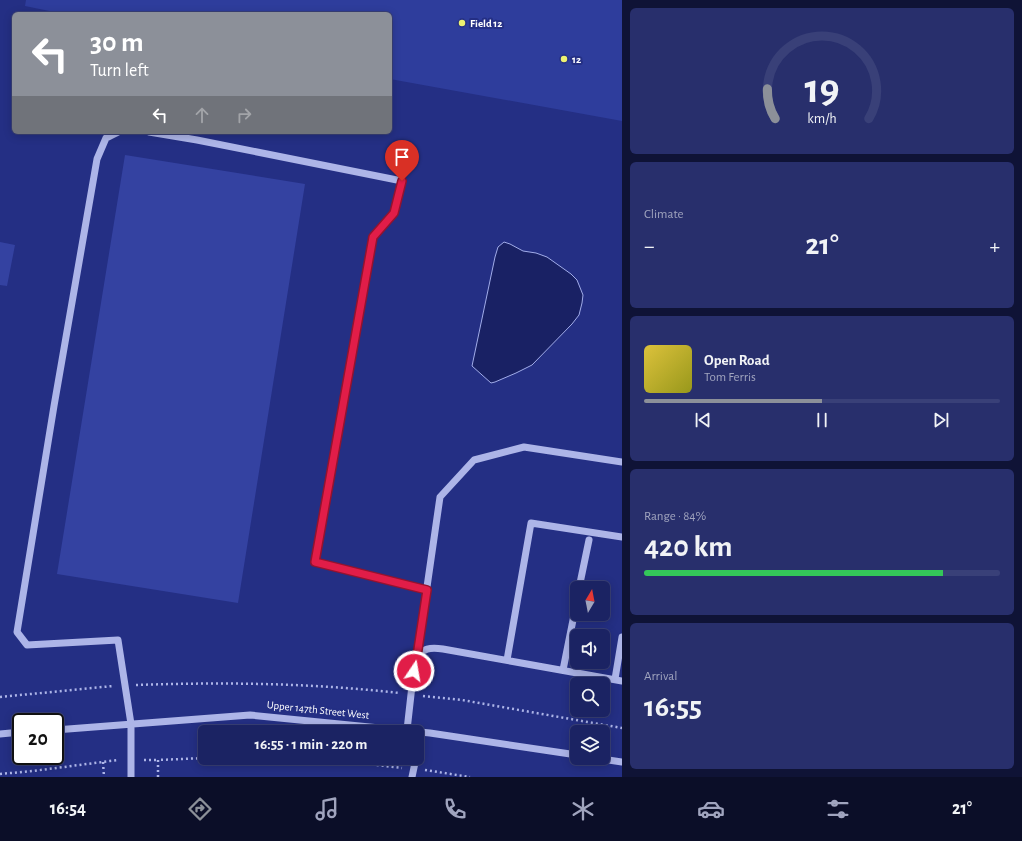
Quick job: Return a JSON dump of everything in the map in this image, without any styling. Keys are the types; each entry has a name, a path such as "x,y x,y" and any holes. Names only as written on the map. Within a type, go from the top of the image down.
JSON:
{"street":[{"path":"114,134 106,138 97,159 17,632 27,645 118,640 131,724 131,777"},
{"path":"161,134 402,181 394,213 373,237 315,562 427,590"},
{"path":"408,725 415,659 417,656 440,496 474,460 524,447 622,462"},
{"path":"507,660 531,523 622,537"},
{"path":"580,581 589,540"},
{"path":"563,670 573,621"},
{"path":"417,656 431,648 443,649 619,680 622,637"},
{"name":"Upper 147th Street West","path":"64,729 250,715 355,725"},
{"path":"0,734 12,733"},
{"name":"Upper 147th Street West","path":"424,733 570,754"},
{"path":"610,760 622,762"},
{"path":"412,777 415,765"}],"path":[{"path":"0,697 124,686 187,683 253,683 360,688 462,700 622,728"},
{"path":"0,774 103,762 198,758"},
{"path":"158,760 158,777"},
{"path":"103,762 104,777"},
{"path":"378,765 470,777"}],"shaded area":[{"path":"26,0 622,0 622,121 392,79 392,12 54,12 25,6"},
{"path":"504,242 523,251 536,253 547,257 577,280 583,295 579,315 532,365 491,383 472,366 495,257 498,247"}],"building":[{"path":"125,155 305,184 238,603 57,574"},
{"path":"0,242 15,245 7,286 0,285"}],"place":[{"name":"Field 12","path":"462,23"},
{"name":"12","path":"564,59"}],"route":[{"path":"402,181 394,213 373,237 315,562 427,590 414,671"}]}
